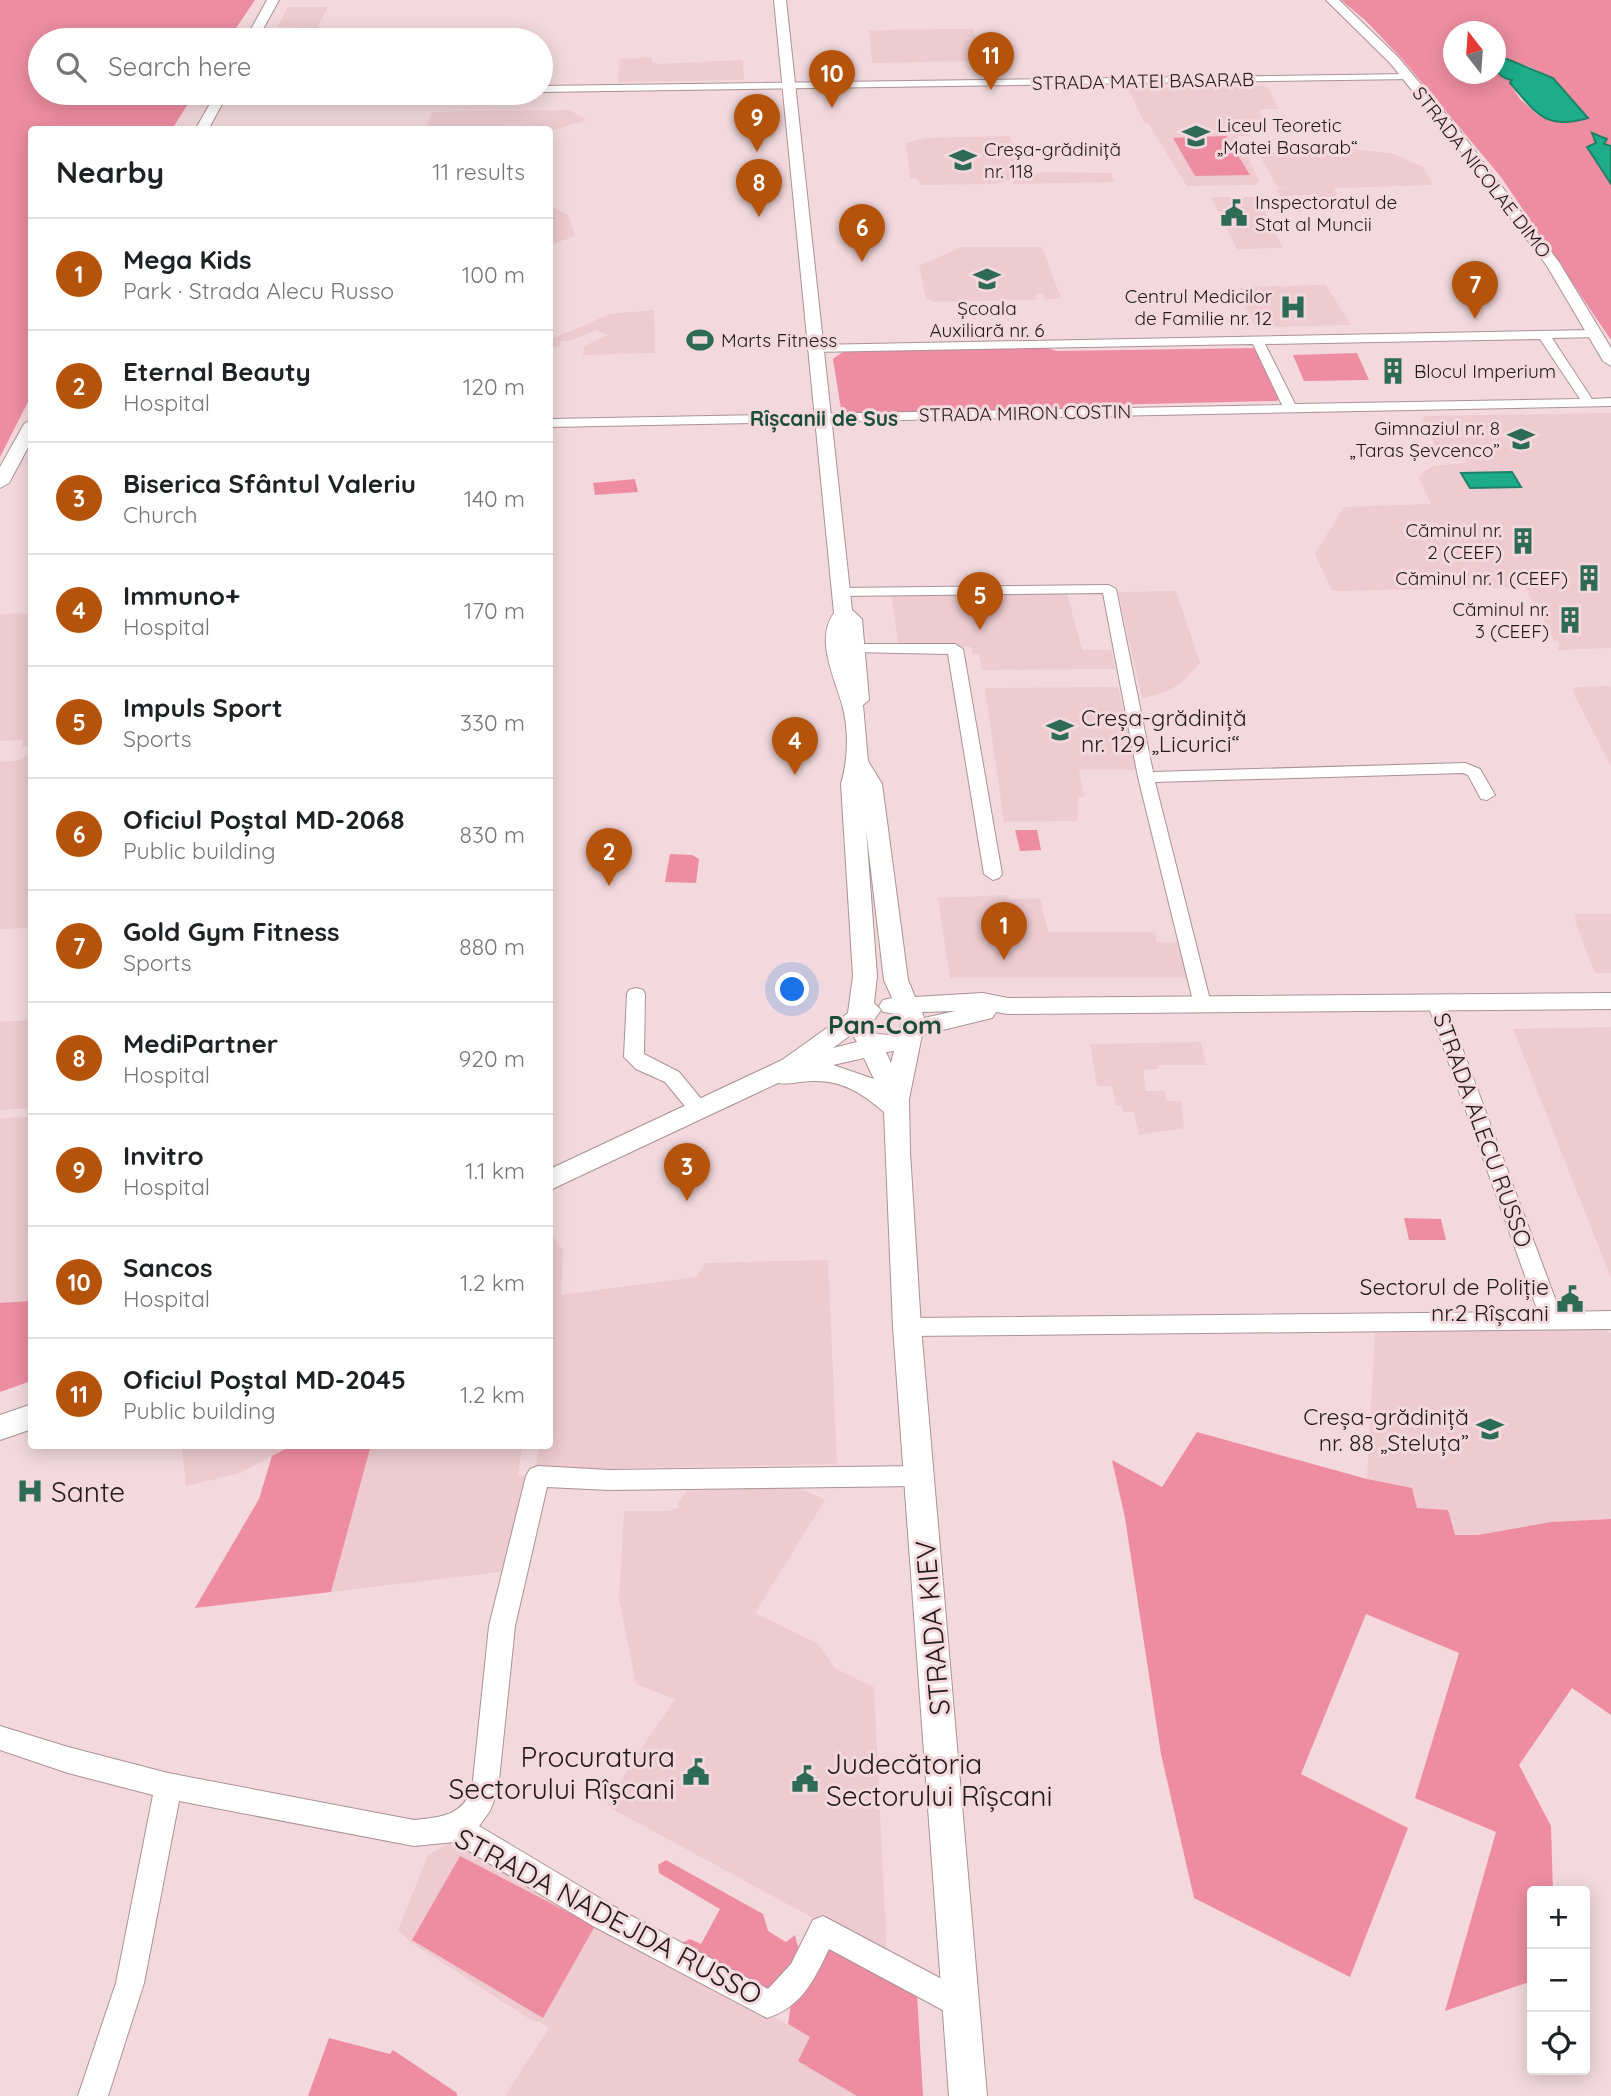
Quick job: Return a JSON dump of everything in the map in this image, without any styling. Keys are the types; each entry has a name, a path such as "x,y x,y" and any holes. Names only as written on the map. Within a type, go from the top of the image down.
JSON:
{"main road":[{"path":"258,28 273,0"},
{"path":"780,0 843,613 837,622 838,649 847,699 853,706 858,761 852,785 865,976 891,1027"},
{"name":"STRADA NICOLAE DIMO","path":"1332,0 1360,23 1409,78 1554,265 1611,361"},
{"path":"203,126 215,105"},
{"path":"0,483 28,434"},
{"path":"843,613 853,619 857,649 860,699 853,706"},
{"path":"858,761 871,784 896,980 891,1027"},
{"path":"896,980 910,992 920,995 983,1001"},
{"name":"STRADA ALECU RUSSO","path":"891,1027 983,1001 1007,1006"},
{"name":"STRADA ALECU RUSSO","path":"891,1027 1007,1006 1611,1001"},
{"path":"553,1179 780,1071 891,1027"},
{"name":"STRADA KIEV","path":"891,1027 907,1327 968,2096"},
{"name":"STRADA KIEV","path":"891,1027 896,1104"},
{"path":"780,1071 841,1074 862,1082 896,1104"},
{"path":"0,1428 28,1418"}],"street":[{"name":"STRADA MATEI BASARAB","path":"553,89 1409,78"},
{"path":"815,349 1595,334"},
{"path":"1544,335 1588,402"},
{"path":"1258,341 1290,408"},
{"name":"STRADA MIRON COSTIN","path":"553,422 1611,402"},
{"path":"841,592 1109,589 1125,657 1130,701 1146,777 1202,1004"},
{"path":"857,649 955,649 993,874"},
{"path":"1146,777 1465,768 1474,772 1487,795"},
{"path":"636,994 634,1057 672,1077 700,1111"},
{"name":"STRADA ALECU RUSSO","path":"1436,1002 1552,1320"},
{"path":"907,1327 1611,1320"},
{"path":"457,1828 471,1817 480,1805 485,1790 502,1626 538,1476 664,1480 919,1476"},
{"name":"STRADA NADEJDA RUSSO","path":"0,1738 168,1787 414,1833 457,1828 603,1916 760,2002 776,2003 788,1995 823,1930 960,2004"},
{"path":"93,2096 130,1983 168,1787"}],"shaded area":[{"path":"0,0 255,0 236,28 28,28 28,105 187,105 174,126 28,126 28,402 0,457"},
{"path":"1341,0 1611,0 1611,146 1604,144 1607,140 1592,134 1596,143 1587,148 1611,184 1611,340 1501,177 1402,59 1366,21"},
{"path":"288,7 328,7 317,28 277,27"},
{"path":"973,29 983,57 975,61 872,63 869,30"},
{"path":"652,57 652,62 658,64 743,60 744,80 618,82 620,59"},
{"path":"1506,59 1553,78 1588,118 1560,122 1542,116 1510,83 1512,80 1506,78"},
{"name":"Liceul Teoretic „Matei Basarab“","path":"1267,86 1279,109 1259,109 1265,120 1242,121 1249,136 1237,136 1260,181 1255,185 1187,186 1148,123 1144,122 1128,88"},
{"path":"569,110 587,120 553,130 553,126 427,126 432,112"},
{"path":"1592,133 1607,139 1604,144 1611,146 1611,184 1587,147 1596,143"},
{"name":"Creșa-grădiniță nr. 118","path":"1010,136 1023,176 994,184 920,185 918,179 910,178 906,143 925,138"},
{"path":"1226,136 1250,175 1195,176 1173,138"},
{"path":"1292,148 1346,148 1394,154 1423,167 1433,185 1334,188 1337,195 1329,198 1331,203 1318,204 1311,195 1280,196 1276,189 1295,188 1278,188 1260,156"},
{"path":"1043,172 1111,173 1114,182 1013,184 1012,181"},
{"path":"1211,197 1258,197 1283,248 1237,249"},
{"path":"553,208 569,216 575,236 553,244"},
{"name":"Școala Auxiliară nr. 6","path":"962,247 1042,247 1061,298 1045,300 1043,293 1037,293 1036,300 933,302 926,298 919,266"},
{"name":"Centrul Medicilor de Familie nr. 12","path":"1326,285 1351,325 1255,327 1238,290 1244,287"},
{"path":"654,310 655,353 583,355 584,346 608,335 596,330 570,341 561,341 560,346 553,347 553,339 610,314"},
{"path":"1047,348 1057,351 1257,348 1281,399 1101,405 1095,409 851,414 841,409 833,359 843,352"},
{"path":"1357,353 1369,380 1304,381 1293,355"},
{"path":"1611,413 1611,648 1558,650 1559,642 1554,640 1525,587 1332,591 1315,554 1344,507 1431,504 1419,478 1424,472 1433,466 1468,463 1464,458 1441,455 1422,423 1424,416"},
{"path":"1512,472 1521,487 1470,488 1461,473"},
{"path":"635,479 638,492 595,495 593,483"},
{"path":"1176,591 1200,663 1180,684 1165,692 1142,698 1118,592"},
{"path":"1067,593 1082,650 1111,650 1115,669 982,670 979,654 973,654 971,647 899,647 891,594"},
{"path":"28,613 28,746 22,747 23,740 0,741 0,614"},
{"path":"1611,686 1611,766 1572,690 1576,687"},
{"name":"Creșa-grădiniță nr. 129 „Licurici“","path":"1118,687 1137,770 1079,770 1084,797 1078,797 1077,821 1004,822 985,688"},
{"path":"28,755 28,928 0,929 0,762 16,761"},
{"path":"1015,830 1037,830 1041,850 1020,851"},
{"path":"670,854 692,855 699,859 696,883 665,882"},
{"path":"1005,895 1009,899 1040,898 1048,932 1155,932 1157,942 1181,942 1190,978 950,978 938,898"},
{"path":"1575,914 1611,914 1611,973 1595,973 1576,924"},
{"path":"28,1020 28,1108 0,1110 0,1022"},
{"path":"1611,1027 1611,1278 1513,1029"},
{"path":"1201,1042 1206,1065 1158,1065 1158,1069 1143,1070 1146,1091 1165,1091 1166,1101 1181,1101 1184,1128 1139,1135 1134,1112 1123,1112 1122,1105 1116,1105 1112,1086 1097,1086 1090,1044"},
{"path":"28,1117 28,1368 0,1380 0,1118"},
{"path":"1404,1218 1441,1219 1446,1240 1409,1240"},
{"path":"553,1236 563,1250 561,1295 696,1277 706,1263 828,1260 837,1464 535,1470 538,1449 553,1449"},
{"path":"28,1301 28,1382 0,1392 0,1303"},
{"name":"Creșa-grădiniță nr. 88 „Steluța”","path":"1595,1328 1611,1334 1611,1519 1551,1522 1478,1535 1455,1535 1417,1508 1367,1479 1375,1333"},
{"path":"1197,1432 1367,1479 1412,1488 1417,1508 1448,1510 1455,1535 1478,1535 1551,1522 1611,1519 1611,1715 1572,1688 1519,1765 1551,1826 1553,1886 1527,1886 1527,1983 1445,2011 1496,1832 1415,1798 1459,1653 1366,1614 1301,1774 1408,1828 1350,1977 1194,1898 1161,1754 1125,1518 1112,1460 1162,1487"},
{"path":"182,1449 285,1449 240,1473 186,1486"},
{"path":"285,1449 370,1449 331,1592 195,1608 259,1499 272,1456"},
{"path":"522,1449 518,1476 533,1477 507,1571 331,1592 370,1450"},
{"path":"797,1487 825,1500 755,1613 818,1644 836,1669 874,1687 887,1958 607,1806 630,1765 675,1699 636,1684 619,1599 624,1511 669,1511 679,1507 677,1504 687,1490"},
{"path":"457,1843 810,2037 857,2096 505,2096 549,2028 538,2021 536,2023 412,1943 398,1930 428,1855 447,1844"},
{"path":"460,1856 595,1926 543,2018 412,1940"},
{"path":"666,1860 763,1914 768,1931 786,1942 795,1935 801,1958 780,1997 680,1944 690,1939 701,1944 720,1909 659,1873 658,1865"},
{"path":"827,1947 917,1994 923,2096 857,2096 798,2061 810,2037 788,2024 791,2003"},
{"path":"329,2038 390,2054 393,2050 457,2093 457,2096 308,2096"}],"place":[{"name":"Oficiul Poștal MD-2045","path":"991,90"},
{"name":"Sancos","path":"832,108"},
{"name":"Liceul Teoretic „Matei Basarab“","path":"1196,136"},
{"name":"Invitro","path":"757,152"},
{"name":"Creșa-grădiniță nr. 118","path":"963,160"},
{"name":"Inspectoratul de Stat al Muncii","path":"1234,213"},
{"name":"MediPartner","path":"759,217"},
{"name":"Oficiul Poștal MD-2068","path":"862,262"},
{"name":"Școala Auxiliară nr. 6","path":"987,279"},
{"name":"Centrul Medicilor de Familie nr. 12","path":"1293,307"},
{"name":"Gold Gym Fitness","path":"1475,319"},
{"name":"Marts Fitness","path":"700,340"},
{"name":"Blocul Imperium","path":"1393,371"},
{"name":"Gimnaziul nr. 8 „Taras Șevcenco”","path":"1521,439"},
{"name":"Căminul nr. 2 (CEEF)","path":"1523,541"},
{"name":"Căminul nr. 1 (CEEF)","path":"1589,578"},
{"name":"Căminul nr. 3 (CEEF)","path":"1570,620"},
{"name":"Impuls Sport","path":"980,630"},
{"name":"Creșa-grădiniță nr. 129 „Licurici“","path":"1060,730"},
{"name":"Immuno+","path":"795,775"},
{"name":"Eternal Beauty","path":"609,886"},
{"name":"Mega Kids","path":"1004,960"},
{"name":"Biserica Sfântul Valeriu","path":"687,1201"},
{"name":"Sectorul de Poliție nr.2 Rîșcani","path":"1570,1299"},
{"name":"Creșa-grădiniță nr. 88 „Steluța”","path":"1490,1429"},
{"name":"Sante","path":"30,1491"},
{"name":"Procuratura Sectorului Rîșcani","path":"696,1772"},
{"name":"Judecătoria Sectorului Rîșcani","path":"805,1779"}],"district":[{"name":"Rîșcanii de Sus","path":"824,418"},
{"name":"Pan-Com","path":"885,1024"}]}
